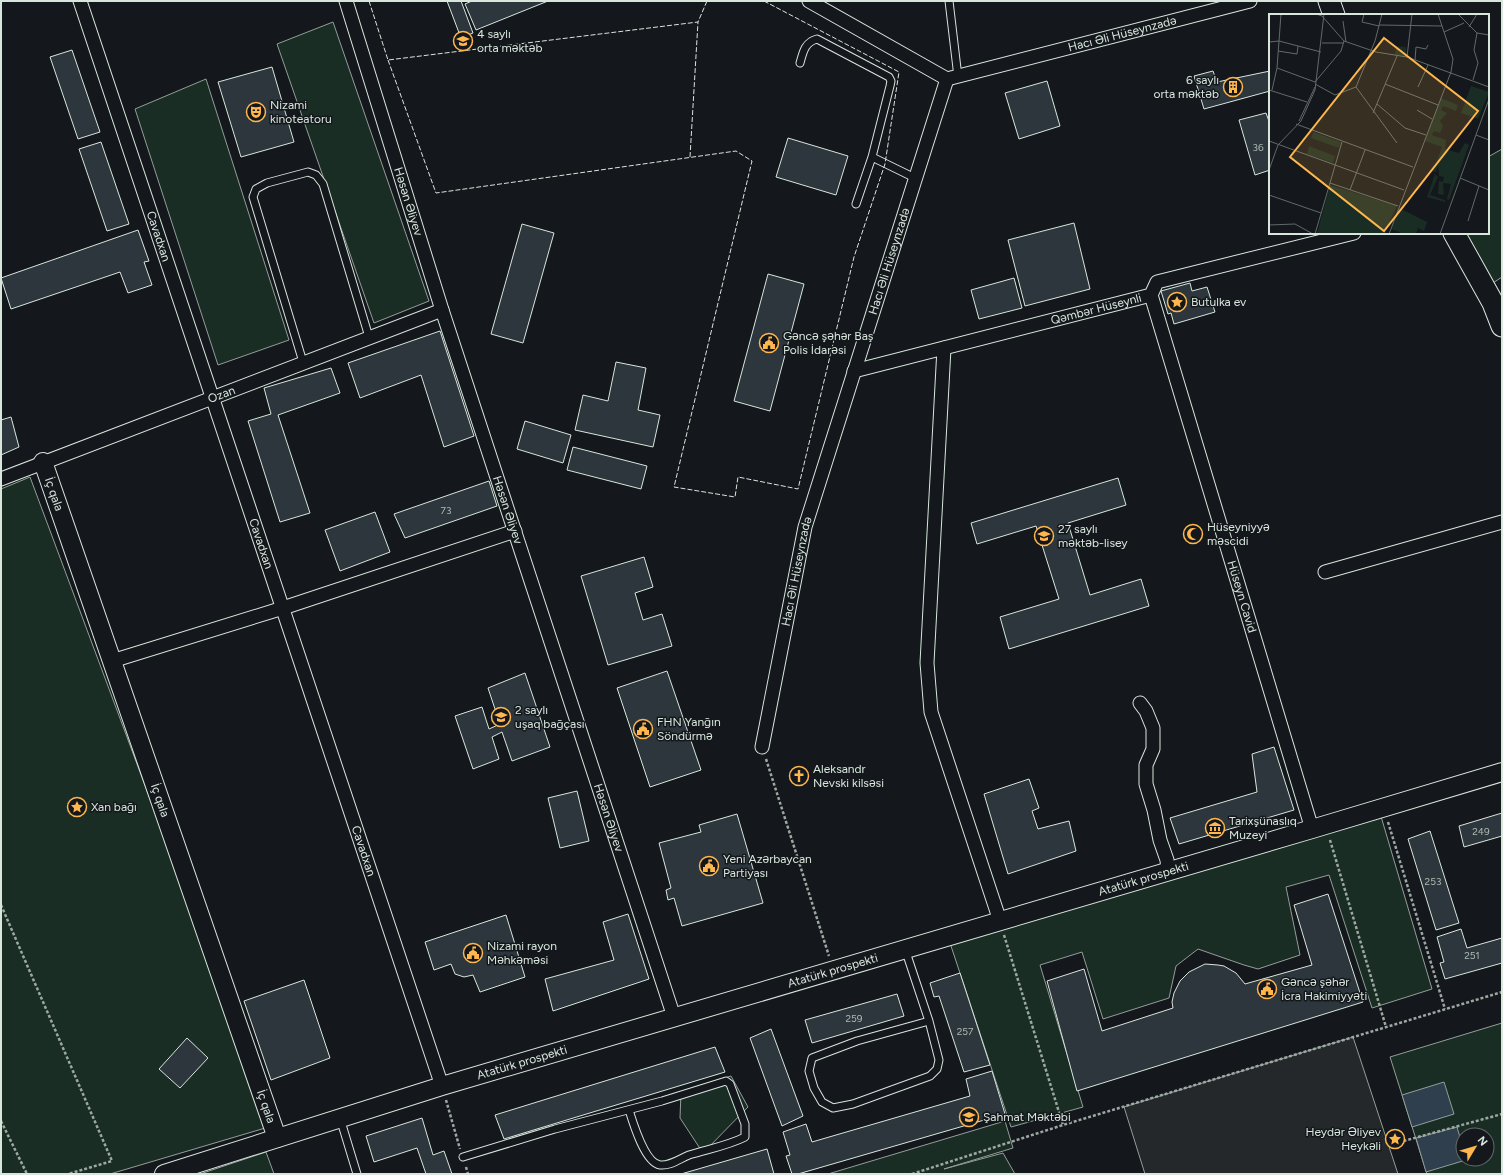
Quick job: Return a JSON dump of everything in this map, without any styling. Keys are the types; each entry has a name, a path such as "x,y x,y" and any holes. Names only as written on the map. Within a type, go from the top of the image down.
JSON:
{"main road":[{"path":"1329,1 1334,14"},
{"path":"1455,234 1498,300 1502,326"},
{"name":"İç qala","path":"43,462 276,1138"},
{"name":"Atatürk prospekti","path":"164,1174 442,1086 1502,772"}],"street":[{"name":"Cavadxan","path":"80,1 442,1086"},
{"name":"Həsən Əliyev","path":"346,1 442,310 674,1017"},
{"path":"809,1 952,78"},
{"name":"Hacı Əli Hüseynzadə","path":"762,747 805,527 916,178 952,78 1250,1"},
{"name":"Qəmbər Hüseynli","path":"854,371 1151,295 1157,282 1350,234"},
{"name":"Hüseyn Cavid","path":"1151,295 1319,827"},
{"name":"Ozan","path":"1,479 442,310"},
{"path":"944,348 927,662 931,712 1000,921"},
{"path":"1325,572 1502,522"},
{"path":"112,661 282,608 515,532"},
{"path":"1140,703 1146,710 1153,728 1153,749 1146,765 1146,784 1154,810 1160,840 1167,860 1168,872"}],"lane":[{"path":"949,1 952,78"},
{"path":"800,62 804,49 811,41 817,39 889,77 891,81 872,158 856,204"},
{"path":"872,158 916,178"},
{"path":"303,362 253,197 256,189 267,183 308,172 316,175 323,184 369,337"},
{"path":"905,949 929,1021 939,1060 937,1069 930,1076 853,1104 833,1108 822,1102 814,1088 809,1071 812,1058 857,1040 929,1021"},
{"path":"463,1157 555,1129 629,1110 726,1081 730,1084 745,1124 745,1137 733,1143 688,1155 670,1164 659,1165 653,1162 643,1147 629,1110"},
{"path":"340,1118 357,1174"}],"path":[{"path":"762,747 834,970"},
{"path":"1384,808 1445,1009"},
{"path":"1319,827 1386,1028"},
{"path":"1,905 112,1161 68,1174"},
{"path":"1000,921 1063,1125"},
{"path":"912,1174 1063,1125 1502,992"},
{"path":"442,1086 468,1174"},
{"path":"1389,1145 1502,1114"},
{"path":"1,1121 27,1174"}],"green space":[{"path":"333,22 429,301 374,323 277,44"},
{"path":"206,79 289,340 218,365 135,109"},
{"path":"1502,149 1502,277 1493,283 1463,234 1489,234 1489,156"},
{"name":"Xan bağı","path":"30,477 272,1126 110,1174 1,1174 1,489"},
{"path":"1380,813 1432,989 1372,1008 1329,875 1286,887 1300,955 1258,969 1198,949 1176,966 1169,998 1103,1019 1082,952 1040,965 1083,1107 1011,1127 950,943"},
{"path":"1502,1023 1502,1174 1427,1174 1390,1057"},
{"path":"731,1076 748,1107 703,1153 680,1118 681,1092"},
{"path":"1005,1121 1013,1148 944,1169 1003,1153 1015,1174 828,1174"},
{"path":"266,1152 274,1174 200,1174"}],"shaded area":[{"path":"1353,1037 1398,1174 1145,1174 1124,1107"}],"water":[{"path":"1444,1082 1454,1114 1412,1127 1402,1095"},
{"path":"1455,1128 1455,1163 1426,1172 1416,1138"}],"building":[{"path":"447,1 461,1 473,33 461,38"},
{"path":"472,1 548,1 476,30 465,4"},
{"path":"72,50 100,132 78,139 50,57"},
{"name":"Nizami kinoteatoru","path":"272,67 294,142 241,157 218,82"},
{"name":"6 saylı orta məktəb","path":"1213,71 1217,82 1269,71 1269,91 1204,109 1194,76"},
{"path":"1047,81 1060,126 1019,139 1005,93"},
{"name":"6 saylı orta məktəb","path":"1266,113 1269,121 1269,170 1255,175 1239,120"},
{"path":"788,138 848,156 836,195 776,177"},
{"path":"101,142 129,224 107,231 79,149"},
{"path":"1074,223 1090,289 1025,306 1008,240"},
{"path":"522,224 554,233 523,343 491,334"},
{"path":"138,230 149,261 144,262 152,285 128,293 120,272 11,309 1,278"},
{"name":"Gəncə şəhər Baş Polis İdarəsi","path":"768,274 804,284 770,411 734,401"},
{"path":"1014,278 1022,308 979,319 971,290"},
{"path":"1190,283 1192,291 1207,287 1215,312 1174,324 1171,313 1168,314 1161,291"},
{"path":"440,331 474,436 444,447 421,375 360,398 348,363"},
{"path":"616,362 646,368 638,410 660,415 653,447 575,430 583,395 608,401"},
{"path":"331,368 340,393 278,415 310,513 280,522 248,421 271,414 264,388"},
{"path":"11,417 19,447 1,455 1,420"},
{"path":"525,421 571,435 563,463 517,449"},
{"path":"573,447 647,466 641,489 567,470"},
{"path":"1118,478 1126,505 1068,523 1090,595 1141,579 1149,606 1009,649 1000,617 1059,599 1036,526 977,544 971,523"},
{"path":"489,481 497,506 405,538 394,514"},
{"path":"375,512 390,552 340,571 325,530"},
{"path":"644,557 653,587 635,593 643,620 662,614 672,646 608,665 581,576"},
{"path":"667,671 701,770 650,787 617,688"},
{"path":"525,673 550,747 512,761 502,732 492,737 499,759 473,769 455,716 482,707 489,729 500,724 488,688"},
{"path":"1274,747 1294,810 1179,844 1170,818 1257,792 1252,754"},
{"path":"1029,779 1039,808 1032,811 1038,829 1069,821 1076,851 1008,874 984,794"},
{"path":"577,791 589,841 560,848 548,798"},
{"path":"1502,813 1502,836 1464,847 1459,826"},
{"name":"Yeni Azərbaycan Partiyası","path":"737,814 763,903 682,926 674,898 668,900 666,890 671,888 659,843 701,832 699,825"},
{"path":"1430,831 1459,923 1436,930 1408,839"},
{"name":"Gəncə şəhər İcra Hakimiyyəti","path":"1328,894 1363,1002 1077,1091 1047,981 1084,969 1102,1031 1173,1008 1172,1002 1174,993 1180,981 1189,972 1205,964 1224,966 1236,973 1245,984 1312,965 1294,905"},
{"path":"628,914 649,979 553,1011 545,979 614,960 603,922"},
{"name":"Nizami rayon Məhkəməsi","path":"506,915 525,977 480,992 473,975 464,977 455,974 451,964 434,970 425,942"},
{"path":"1461,929 1467,948 1502,938 1502,963 1445,979 1440,963 1444,962 1437,937"},
{"path":"960,973 990,1065 964,1072 939,996 934,997 930,983"},
{"path":"304,980 330,1058 271,1080 244,1001"},
{"path":"897,994 904,1016 812,1043 805,1020"},
{"path":"771,1029 803,1116 782,1126 750,1038"},
{"path":"187,1038 208,1058 180,1088 159,1069"},
{"path":"715,1047 725,1072 504,1139 495,1115"},
{"path":"992,1071 1005,1114 798,1174 792,1174 786,1156 790,1155 783,1132 806,1124 812,1142 970,1096 966,1079"},
{"path":"422,1118 433,1155 444,1151 452,1174 426,1174 417,1148 374,1162 366,1136"},
{"path":"767,1149 774,1174 681,1174"}],"fence":[{"path":"369,1 388,60 698,22 707,1"},
{"path":"388,60 436,193 736,151 752,161 674,487 735,497 738,477 798,489 854,257 885,164 899,72 764,1"},
{"path":"690,157 698,22"}],"place":[{"name":"4 saylı orta məktəb","path":"463,41"},
{"name":"6 saylı orta məktəb","path":"1233,87"},
{"name":"Nizami kinoteatoru","path":"256,112"},
{"name":"Butulka ev","path":"1177,302"},
{"name":"Gəncə şəhər Baş Polis İdarəsi","path":"769,343"},
{"name":"Hüseyniyyə məscidi","path":"1193,534"},
{"name":"27 saylı məktəb-lisey","path":"1044,536"},
{"name":"2 saylı uşaq bağçası","path":"501,717"},
{"name":"FHN Yanğın Söndürmə","path":"643,729"},
{"name":"Aleksandr Nevski kilsəsi","path":"799,776"},
{"name":"Xan bağı","path":"77,807"},
{"name":"Tarixşünaslıq Muzeyi","path":"1215,828"},
{"name":"Yeni Azərbaycan Partiyası","path":"709,866"},
{"name":"Nizami rayon Məhkəməsi","path":"473,953"},
{"name":"Gəncə şəhər İcra Hakimiyyəti","path":"1267,989"},
{"name":"Şahmat Məktəbi","path":"969,1117"},
{"name":"Heydər Əliyev Heykəli","path":"1395,1139"}]}
